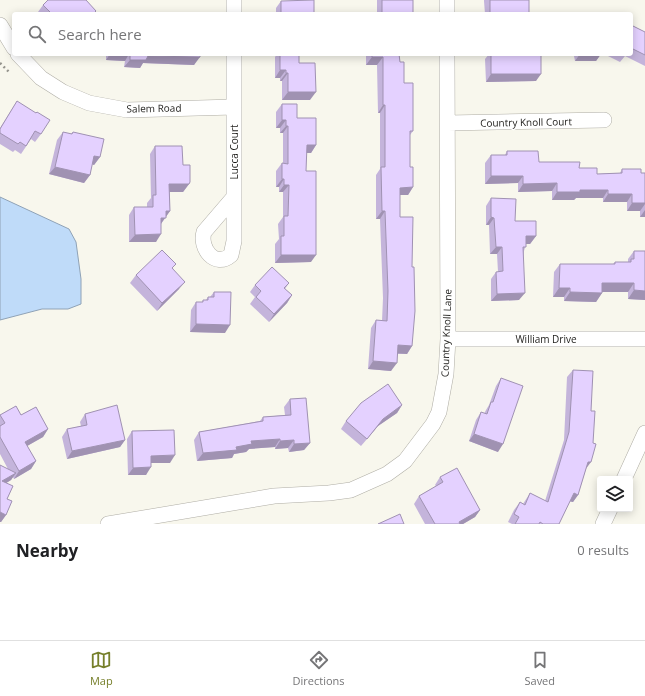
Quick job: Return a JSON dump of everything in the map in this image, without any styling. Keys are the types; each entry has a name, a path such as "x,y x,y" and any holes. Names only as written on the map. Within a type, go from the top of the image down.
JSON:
{"street":[{"path":"234,0 234,12"},
{"path":"447,0 447,12"},
{"path":"0,25 12,45"},
{"name":"Salem Road","path":"20,56 41,78 63,92 89,103 128,110 234,107"},
{"name":"Lucca Court","path":"234,56 234,197"},
{"name":"Country Knoll Lane","path":"108,524 266,497 351,490 387,474 405,461 433,424 439,412 446,374 448,339 447,56"},
{"name":"Country Knoll Court","path":"448,123 604,120"},
{"name":"William Drive","path":"448,339 645,339"},
{"path":"645,339 645,344"},
{"path":"625,476 645,433"},
{"path":"603,524 609,512"}],"path":[{"path":"0,63 9,72"}],"water":[{"path":"0,197 69,229 76,242 81,279 81,304 68,309 42,309 0,320"}],"building":[{"path":"48,0 86,0 96,11 50,12 43,5"},
{"path":"314,0 314,12 281,12 281,1"},
{"path":"382,0 413,0 413,12 382,12"},
{"path":"490,0 529,0 529,12 490,12"},
{"path":"633,26 645,32 645,55 633,49"},
{"path":"130,56 148,56 146,60 130,60"},
{"path":"148,56 200,56 200,57"},
{"path":"280,56 299,56 299,63 315,63 316,92 288,92 288,73 286,73 286,70 280,70"},
{"path":"399,56 400,62 404,62 404,83 413,83 413,131 410,131 410,167 413,167 413,187 400,188 400,217 413,217 412,267 414,267 415,311 412,346 398,345 397,363 373,361 376,320 387,321 388,291 385,211 382,211 381,167 385,167 383,57 372,57"},
{"path":"491,56 541,56 541,74 491,74"},
{"path":"17,101 50,120 41,134 35,131 26,146 20,142 18,144 0,133 0,129"},
{"path":"282,104 297,104 297,118 316,118 316,145 307,145 306,171 316,171 316,255 281,255 281,236 284,236 284,216 288,216 289,185 284,185 284,179 282,179 282,163 288,164 288,126 286,126 286,120 282,120"},
{"path":"63,132 72,134 73,132 104,139 100,157 94,156 90,175 55,167"},
{"path":"155,146 182,146 183,165 190,165 190,182 189,184 169,184 170,211 166,211 166,218 161,218 161,234 135,235 134,207 153,207 153,195 156,195"},
{"path":"507,151 538,151 539,162 580,162 579,168 597,168 597,174 622,173 622,169 641,169 641,173 645,173 645,203 632,203 632,194 608,194 608,190 557,192 557,183 523,184 523,176 491,176 491,155 507,155"},
{"path":"491,198 516,199 515,221 536,221 536,236 526,236 526,247 523,247 525,293 497,294 496,272 503,271 502,247 496,247 494,218 491,217"},
{"path":"162,250 176,264 172,268 185,282 162,303 136,275"},
{"path":"634,251 645,251 645,291 634,290 634,283 602,283 602,293 570,292 570,288 559,288 560,264 615,264 615,262 631,262 631,259 634,259"},
{"path":"272,267 289,283 284,288 292,295 274,314 256,297 261,291 255,285"},
{"path":"214,292 231,292 230,325 196,324 196,302 203,302 203,300 208,300 208,297 214,297"},
{"path":"573,370 593,371 591,411 595,411 593,443 596,444 591,462 588,462 578,495 574,493 559,524 543,524 540,522 539,524 515,524 519,517 514,514 520,502 525,505 530,493 548,502 569,432"},
{"path":"501,378 523,386 503,444 474,434 481,412 487,414 491,402 493,402"},
{"path":"388,384 402,405 383,419 367,439 346,421 361,403"},
{"path":"306,398 310,443 294,444 294,440 280,441 280,439 251,441 252,444 236,447 237,450 203,453 199,432 263,421 263,417 291,415 290,399"},
{"path":"117,405 125,440 72,451 67,429 87,425 85,414"},
{"path":"16,406 21,415 36,407 48,429 25,442 36,461 19,471 0,437 0,426 5,423 0,415"},
{"path":"174,430 175,455 151,456 151,467 133,468 132,431"},
{"path":"0,465 16,473 2,481 13,486 7,499 12,501 6,515 0,512"},
{"path":"457,468 480,510 459,522 460,524 435,524 419,496 443,482 440,477"},
{"path":"400,514 404,524 378,524"}]}
